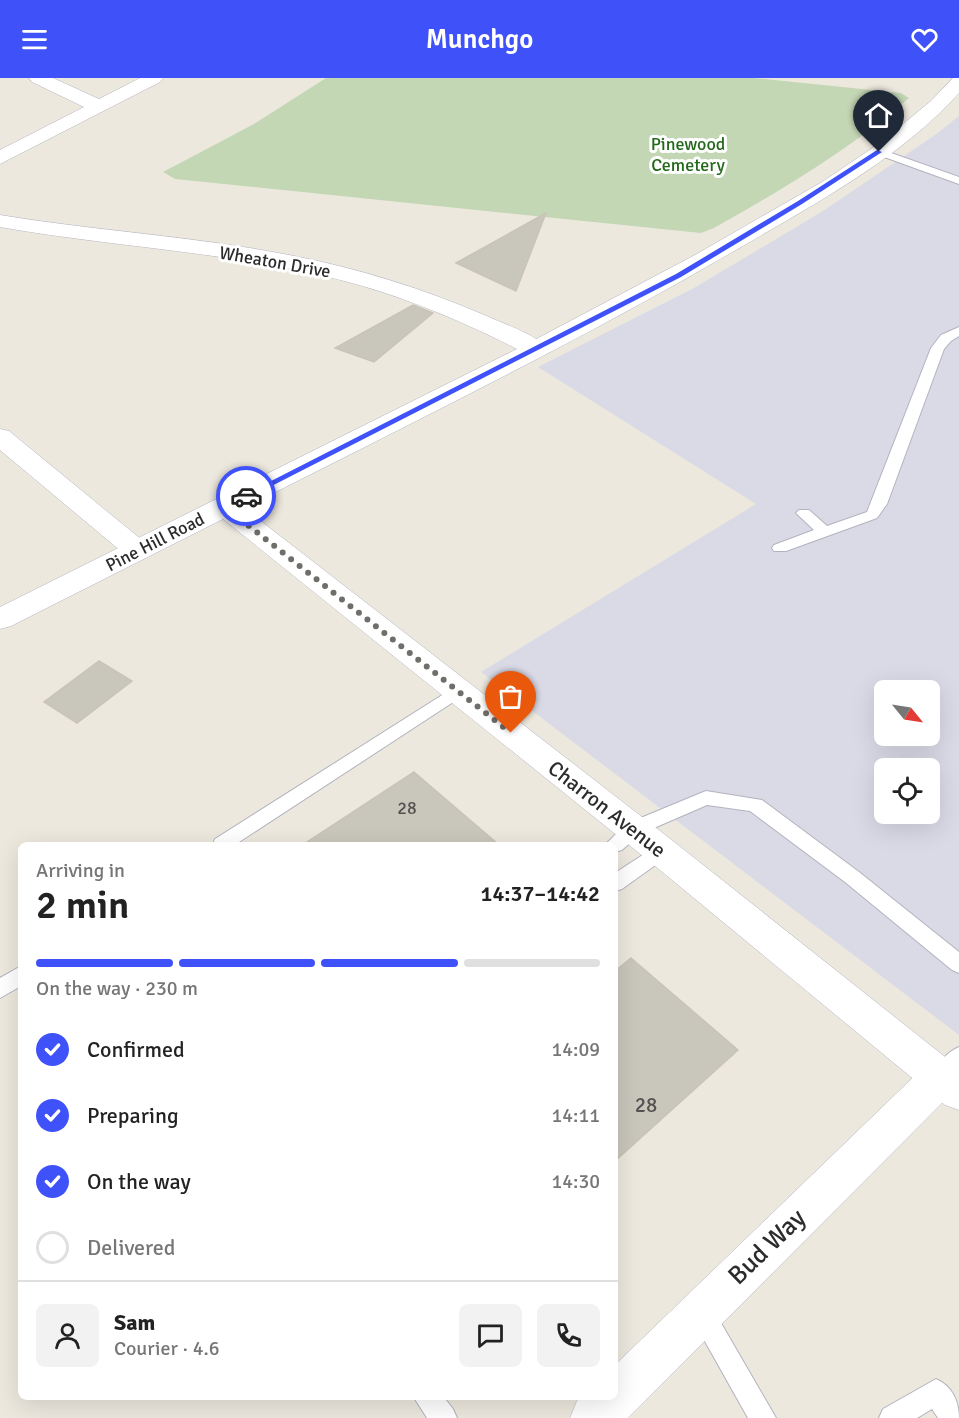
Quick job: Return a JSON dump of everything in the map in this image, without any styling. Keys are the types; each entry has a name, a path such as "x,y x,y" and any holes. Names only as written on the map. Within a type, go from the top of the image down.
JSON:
{"street":[{"path":"38,78 100,106"},
{"path":"0,158 154,78"},
{"name":"Pine Hill Road","path":"0,620 678,275 800,203 879,152 914,127 959,82"},
{"name":"Wheaton Drive","path":"0,221 36,228 239,254 326,269 382,284 440,304 536,349"},
{"path":"0,437 138,551"},
{"name":"Charron Avenue","path":"225,507 458,691 624,837 661,852 953,1075"},
{"name":"Bud Way","path":"618,1394 953,1075"},
{"name":"Bud Way","path":"594,1418 612,1400"}],"lane":[{"path":"879,152 959,181"},
{"path":"780,548 872,515 879,504 938,348 946,338 959,331"},
{"path":"804,513 825,532"},
{"path":"225,842 458,691"},
{"path":"624,837 705,798 755,805 852,877 959,964"},
{"path":"618,881 661,852"},
{"path":"0,989 18,977"},
{"path":"701,1313 763,1418"},
{"path":"892,1418 936,1392 953,1418"},
{"path":"429,1400 444,1418"}],"shaded area":[{"path":"959,116 959,1035 481,672 756,504 538,367 694,288 823,211 935,135"}],"green space":[{"name":"Pinewood Cemetery","path":"326,78 754,78 901,93 909,98 863,135 815,168 714,228 701,233 175,179 163,172 254,124"}],"building":[{"path":"546,213 516,291 456,263"},
{"path":"413,305 433,313 374,362 335,348"},
{"path":"99,661 132,681 77,723 44,702"},
{"path":"414,772 496,842 307,842"},
{"path":"631,958 738,1050 618,1158 618,969"}],"way so far":[{"path":"246,496 225,507 511,733"}],"route":[{"path":"246,496 678,275 800,203 879,152"}]}
